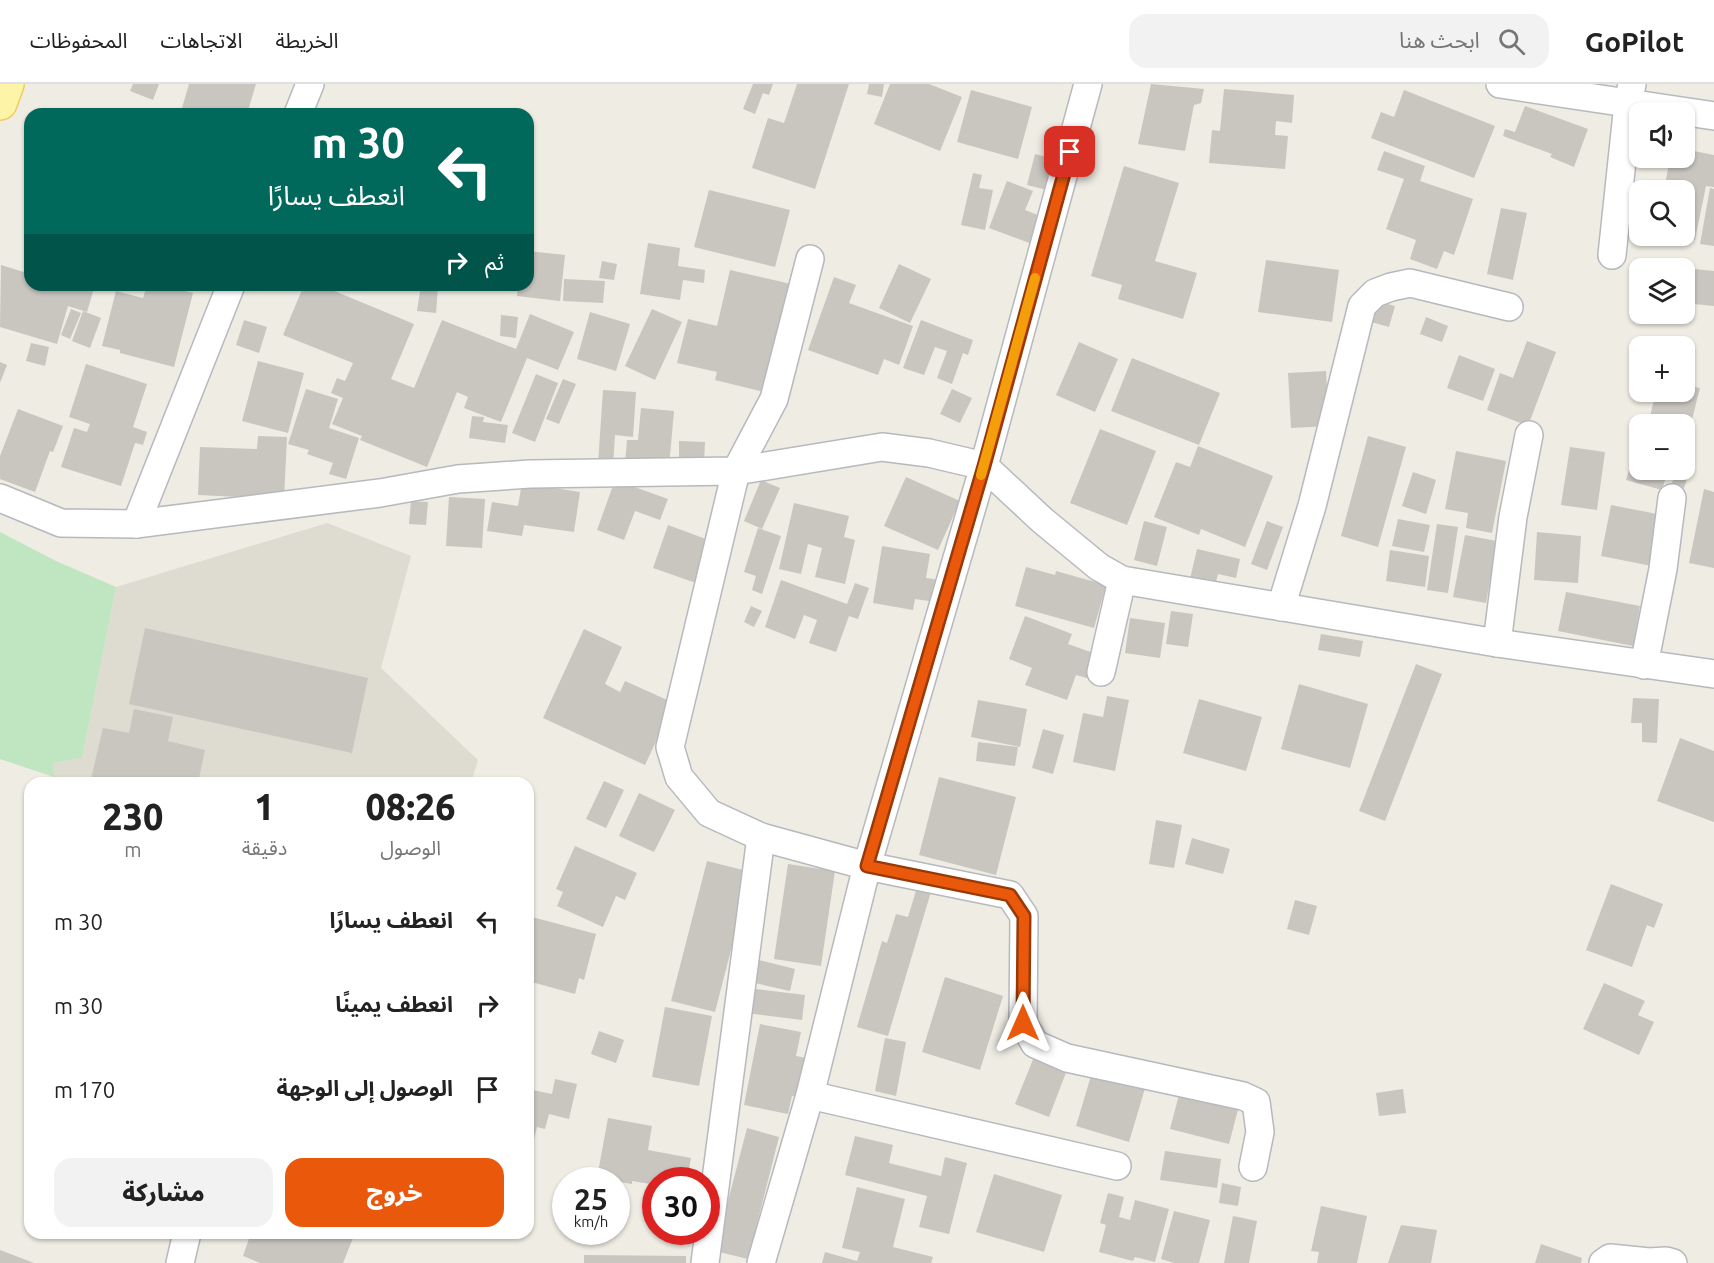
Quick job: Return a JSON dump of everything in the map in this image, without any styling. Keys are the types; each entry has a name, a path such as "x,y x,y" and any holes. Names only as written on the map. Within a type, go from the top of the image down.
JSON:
{"main road":[{"path":"0,103 7,84"}],"street":[{"path":"300,108 310,84"},
{"path":"760,1263 810,1095 867,866 984,466 1088,84"},
{"path":"1500,84 1630,94 1714,116"},
{"path":"1612,255 1630,94"},
{"path":"810,259 774,399 736,471 670,747 680,777 709,813 761,837 867,866 1010,895 1024,916 1023,1023 1035,1044 1067,1058 1243,1096 1256,1102 1260,1132 1253,1167"},
{"path":"1281,607 1312,506 1362,306 1375,293 1391,287 1410,284 1509,307"},
{"path":"136,524 229,291"},
{"path":"1497,643 1512,517 1529,435"},
{"path":"0,498 61,523 136,524 380,493 458,479 530,474 736,471 882,447 929,453 984,466 1042,520 1091,560 1122,580 1497,643 1714,674"},
{"path":"1644,665 1663,569 1672,498"},
{"path":"1101,672 1122,580"},
{"path":"705,1263 761,837"},
{"path":"810,1095 1117,1166"},
{"path":"180,1263 186,1239"},
{"path":"1603,1263 1610,1258 1673,1263"}],"shaded area":[{"path":"327,523 411,556 381,668 478,760 473,777 54,777 53,763 82,758 116,587"}],"green space":[{"path":"0,532 56,561 116,587 82,758 53,763 54,777 0,759"}],"building":[{"path":"133,84 159,84 153,100 130,91"},
{"path":"189,84 256,84 249,108 182,108"},
{"path":"753,84 773,84 769,95 763,93 755,114 743,109"},
{"path":"797,84 849,84 815,189 752,168 768,118 784,123"},
{"path":"869,84 884,84 882,97 867,94"},
{"path":"890,84 929,84 962,97 940,151 874,124"},
{"path":"1151,84 1204,89 1201,103 1194,105 1185,151 1138,144"},
{"path":"1224,89 1294,95 1292,123 1276,121 1275,135 1288,136 1285,169 1209,163 1212,130 1220,131"},
{"path":"971,90 1032,107 1018,159 957,142"},
{"path":"1404,90 1495,126 1474,178 1371,138 1381,112 1394,117"},
{"path":"1525,106 1588,129 1574,167 1550,157 1552,154 1503,136 1505,129 1515,132"},
{"path":"1384,151 1425,166 1420,181 1473,199 1454,255 1444,251 1437,269 1410,259 1416,240 1386,229 1404,179 1377,170"},
{"path":"1695,151 1714,155 1714,187 1706,186 1695,240 1695,180 1666,180 1668,168 1695,168"},
{"path":"1035,154 1062,161 1055,192 1027,185"},
{"path":"1124,166 1179,183 1155,261 1197,273 1183,319 1118,299 1122,285 1091,276"},
{"path":"973,173 982,175 979,188 993,190 985,230 961,225"},
{"path":"1007,181 1033,191 1025,210 1043,217 1032,244 989,228"},
{"path":"1710,188 1714,189 1714,246 1700,244"},
{"path":"709,190 790,210 775,267 694,247"},
{"path":"1501,208 1527,213 1513,280 1487,274"},
{"path":"648,243 680,248 678,266 705,270 704,283 683,280 680,300 640,294"},
{"path":"534,252 565,255 560,301 517,296 517,291 534,291"},
{"path":"1266,260 1339,270 1332,322 1258,312"},
{"path":"602,261 617,264 614,280 599,278"},
{"path":"899,264 931,279 910,323 879,308"},
{"path":"1,265 24,272 24,291 93,291 87,312 68,306 57,344 0,327"},
{"path":"1695,269 1714,271 1714,306 1695,304"},
{"path":"730,270 791,284 764,392 715,380 717,372 677,363 688,319 717,326"},
{"path":"834,277 856,285 849,303 913,326 899,365 884,359 878,375 808,350"},
{"path":"564,279 605,281 603,303 563,301"},
{"path":"116,291 143,298 145,291 193,293 174,367 102,346"},
{"path":"301,291 334,291 414,324 391,379 414,388 442,320 516,349 530,314 574,332 558,370 527,358 501,422 464,408 468,397 457,392 427,467 360,440 362,436 332,424 343,398 331,393 337,378 345,381 353,363 283,335"},
{"path":"420,291 438,291 436,313 417,311"},
{"path":"1377,301 1395,306 1389,327 1371,322"},
{"path":"71,309 81,313 70,339 61,335"},
{"path":"652,309 682,322 655,380 625,366"},
{"path":"83,311 101,318 90,348 72,341"},
{"path":"590,312 630,324 616,371 577,359"},
{"path":"501,315 518,317 516,338 500,336"},
{"path":"1426,317 1448,326 1442,342 1420,334"},
{"path":"244,320 267,327 259,353 236,345"},
{"path":"921,320 973,340 968,355 963,353 952,384 937,378 947,351 935,347 924,375 903,368"},
{"path":"1527,341 1556,352 1528,426 1487,410 1500,373 1513,378"},
{"path":"1079,342 1118,359 1095,412 1056,395"},
{"path":"31,343 49,347 45,366 26,361"},
{"path":"1459,355 1495,369 1483,401 1447,388"},
{"path":"1132,358 1220,393 1199,445 1111,411"},
{"path":"258,361 304,373 288,433 242,421"},
{"path":"0,362 7,365 0,383"},
{"path":"86,364 147,384 133,427 147,432 143,445 135,443 121,486 61,467 74,428 87,432 90,424 69,417"},
{"path":"1326,371 1329,426 1291,428 1288,373"},
{"path":"536,374 558,383 535,442 512,433"},
{"path":"563,379 576,384 559,424 546,419"},
{"path":"1695,387 1700,388 1693,414 1650,414 1654,402 1695,402"},
{"path":"306,389 338,399 329,428 359,438 346,479 329,474 333,463 307,454 309,450 288,444"},
{"path":"952,389 972,398 960,423 940,414"},
{"path":"603,390 636,392 633,437 615,435 613,465 598,464"},
{"path":"641,408 674,411 669,467 625,463 627,440 638,440"},
{"path":"18,409 63,426 53,452 50,451 35,492 0,479 0,456"},
{"path":"472,416 484,417 483,422 508,425 505,443 469,438"},
{"path":"1100,429 1156,451 1127,525 1070,503"},
{"path":"258,436 287,437 284,499 198,495 200,447 257,449"},
{"path":"1368,436 1406,447 1378,547 1341,536"},
{"path":"679,441 705,442 704,463 679,462"},
{"path":"1198,446 1273,476 1245,547 1201,529 1199,535 1154,517 1176,462 1190,467"},
{"path":"1570,447 1605,452 1597,510 1561,505"},
{"path":"1456,451 1506,461 1492,533 1466,528 1468,513 1445,509"},
{"path":"1629,471 1629,480 1665,480 1662,490 1626,480"},
{"path":"1413,472 1436,480 1426,514 1402,506"},
{"path":"906,477 960,501 938,550 884,526"},
{"path":"615,480 668,499 660,520 635,511 624,540 597,530"},
{"path":"761,480 780,488 762,529 744,521"},
{"path":"1673,480 1687,480 1684,488 1672,483"},
{"path":"522,483 580,492 574,532 524,525 522,536 487,531 492,502 518,506"},
{"path":"1704,489 1714,492 1714,568 1689,563"},
{"path":"449,497 485,499 482,548 446,546"},
{"path":"411,501 428,502 426,525 409,524"},
{"path":"794,503 849,516 844,537 855,540 845,584 815,577 822,548 808,544 801,574 779,569"},
{"path":"1611,505 1662,515 1652,566 1601,556"},
{"path":"1398,519 1430,525 1424,552 1392,546"},
{"path":"1144,521 1167,527 1157,566 1134,560"},
{"path":"1267,521 1283,527 1267,570 1251,564"},
{"path":"1437,524 1458,527 1448,593 1427,590"},
{"path":"668,525 714,542 699,584 653,568"},
{"path":"758,528 781,536 762,594 752,590 756,576 744,572"},
{"path":"1537,532 1581,536 1578,583 1534,580"},
{"path":"1465,535 1497,541 1486,603 1453,597"},
{"path":"882,546 930,554 926,578 946,581 943,603 915,599 913,610 873,603"},
{"path":"1197,549 1240,559 1236,578 1218,574 1215,586 1190,579"},
{"path":"1390,550 1429,556 1425,587 1386,581"},
{"path":"1026,567 1055,575 1056,571 1106,585 1094,628 1015,606"},
{"path":"781,580 847,604 855,583 869,588 858,619 849,616 836,652 809,643 817,620 804,615 795,639 765,627"},
{"path":"1566,592 1640,606 1633,646 1558,631"},
{"path":"751,606 762,611 754,627 744,622"},
{"path":"1171,611 1193,614 1188,647 1166,644"},
{"path":"1025,616 1072,634 1068,644 1099,655 1090,679 1076,675 1067,700 1025,685 1032,668 1009,659"},
{"path":"1130,618 1165,623 1160,658 1125,653"},
{"path":"145,628 368,678 352,753 129,704"},
{"path":"584,629 622,647 605,684 620,692 625,681 674,703 645,765 543,718"},
{"path":"1321,634 1363,641 1360,657 1318,650"},
{"path":"1416,664 1442,674 1385,821 1359,811"},
{"path":"1299,684 1368,704 1350,768 1281,749"},
{"path":"1107,696 1129,700 1115,771 1073,762 1083,713 1103,717"},
{"path":"1633,698 1659,699 1657,743 1642,742 1642,723 1631,723"},
{"path":"1199,699 1262,717 1246,771 1183,753"},
{"path":"978,700 1027,709 1020,747 971,737"},
{"path":"134,709 173,717 168,741 205,750 199,777 91,777 103,728 129,733"},
{"path":"1043,729 1064,735 1053,774 1032,768"},
{"path":"1680,738 1714,751 1714,822 1657,801"},
{"path":"978,742 1018,747 1015,766 976,761"},
{"path":"939,777 1016,797 996,875 919,855"},
{"path":"604,781 624,790 606,828 586,819"},
{"path":"639,793 675,810 654,852 619,836"},
{"path":"1156,820 1182,825 1174,868 1149,864"},
{"path":"1192,838 1230,849 1223,874 1185,864"},
{"path":"575,846 637,873 625,900 616,896 603,927 557,906 563,892 556,889"},
{"path":"707,861 751,872 715,1012 671,1001"},
{"path":"788,864 835,871 821,966 774,959"},
{"path":"919,881 933,885 888,1036 857,1027 882,941 887,943 896,914 908,917"},
{"path":"1611,884 1663,904 1654,928 1647,925 1632,967 1586,950"},
{"path":"1295,900 1317,906 1309,935 1287,929"},
{"path":"534,918 596,934 584,980 579,978 575,994 534,983"},
{"path":"751,958 795,969 790,991 746,981"},
{"path":"945,977 1003,996 980,1070 922,1052"},
{"path":"1604,983 1645,1001 1638,1015 1654,1022 1639,1055 1583,1029"},
{"path":"749,988 805,995 802,1020 746,1013"},
{"path":"665,1007 712,1016 699,1086 652,1077"},
{"path":"760,1024 801,1032 796,1056 811,1059 803,1098 792,1096 788,1114 744,1105"},
{"path":"599,1031 624,1040 616,1063 591,1054"},
{"path":"885,1038 906,1042 896,1096 875,1091"},
{"path":"1034,1057 1067,1070 1049,1117 1015,1104"},
{"path":"1093,1069 1146,1085 1129,1142 1076,1126"},
{"path":"555,1079 577,1084 569,1119 549,1114 545,1129 537,1127 534,1139 534,1090 552,1094"},
{"path":"1181,1087 1240,1102 1229,1144 1170,1129"},
{"path":"1403,1089 1406,1113 1379,1116 1376,1093"},
{"path":"608,1118 652,1126 648,1150 691,1158 689,1167 642,1167 642,1183 632,1181 632,1184 630,1184 630,1167 599,1167"},
{"path":"747,1128 779,1137 748,1259 715,1251 717,1245 720,1245 720,1232"},
{"path":"855,1136 893,1145 889,1163 941,1176 945,1157 967,1163 949,1234 919,1227 927,1196 845,1175"},
{"path":"1165,1151 1221,1159 1217,1188 1160,1180"},
{"path":"994,1174 1062,1195 1044,1252 976,1232"},
{"path":"1222,1183 1241,1187 1238,1206 1219,1203"},
{"path":"857,1187 905,1199 893,1247 933,1257 931,1263 822,1263 825,1252 857,1261 860,1252 842,1248"},
{"path":"1108,1193 1124,1197 1119,1217 1130,1220 1135,1200 1169,1209 1155,1262 1135,1257 1133,1261 1099,1252 1106,1225 1100,1223"},
{"path":"1321,1206 1367,1216 1357,1263 1317,1263 1319,1252 1311,1251"},
{"path":"1174,1211 1210,1220 1199,1263 1174,1263 1161,1259"},
{"path":"1233,1216 1257,1221 1249,1263 1224,1263"},
{"path":"1401,1225 1437,1230 1431,1263 1388,1263"},
{"path":"249,1239 353,1239 343,1263 260,1263 243,1256"},
{"path":"1541,1244 1582,1258 1581,1263 1535,1263"},
{"path":"0,1250 34,1263 0,1263"},
{"path":"584,1255 686,1256 686,1263 584,1263"}],"slow traffic":[{"path":"981,475 1035,278"}],"route":[{"path":"1023,1023 1024,916 1010,895 867,866 984,466 1070,152"}]}
